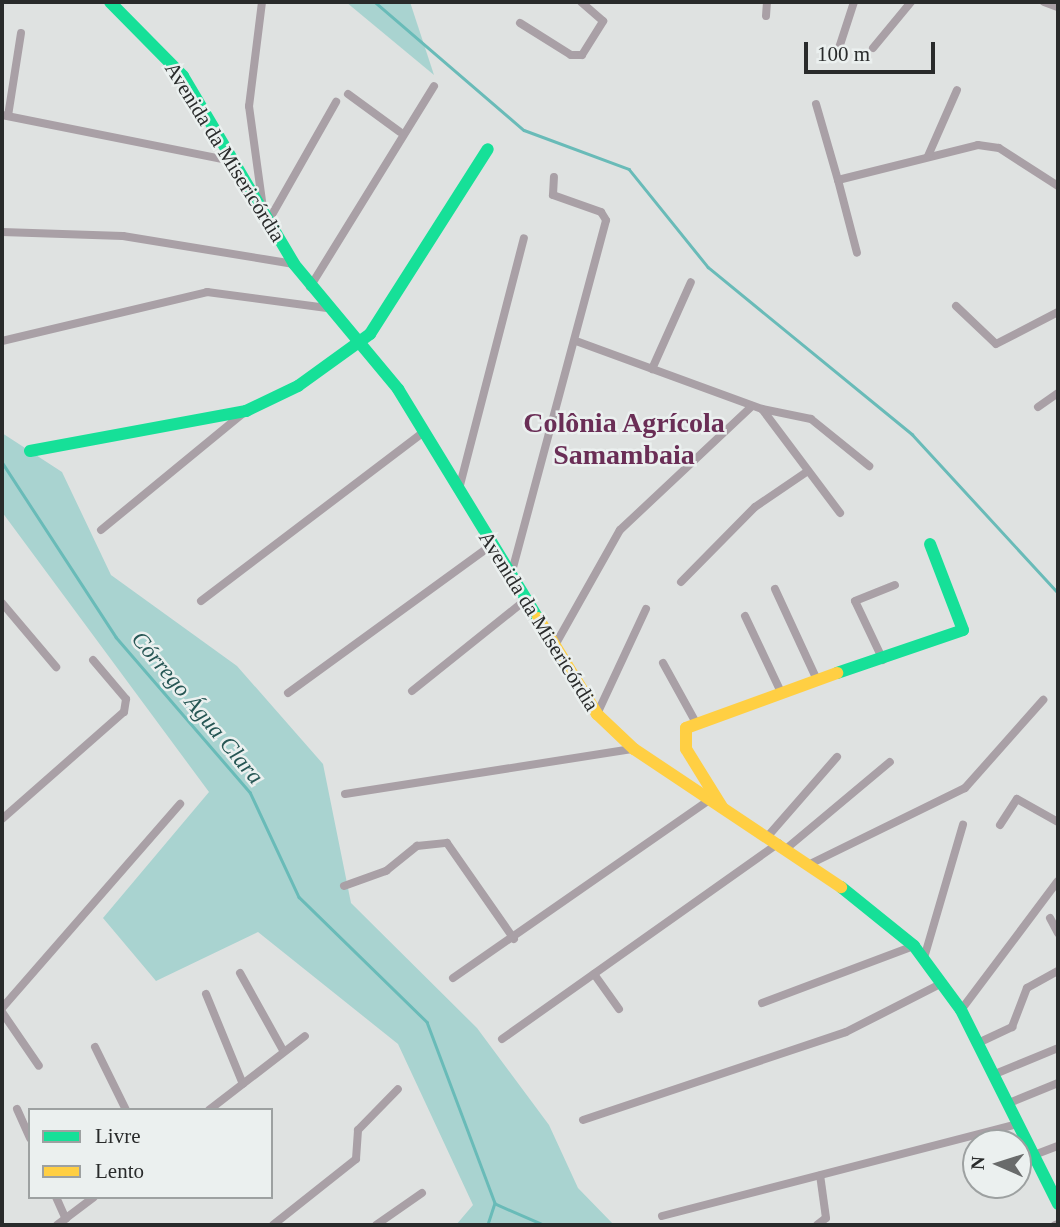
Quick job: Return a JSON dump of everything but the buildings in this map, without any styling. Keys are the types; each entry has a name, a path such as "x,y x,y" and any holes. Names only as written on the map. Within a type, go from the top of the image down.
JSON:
{"street":[{"name":"Avenida da Misericórdia","path":"110,2 183,76 228,160 267,215 294,264 327,308 361,341 424,432 523,602 597,714 635,750 724,810 812,863 914,946 961,1010 1034,1155 1055,1189 1058,1204"},
{"path":"262,2 249,106 267,215"},
{"path":"520,23 571,55 582,55 603,20 581,2"},
{"path":"766,16 767,2"},
{"path":"838,51 854,2"},
{"path":"873,48 911,2"},
{"path":"1044,2 1058,8"},
{"path":"21,33 5,115 228,160"},
{"path":"310,287 400,132 433,86"},
{"path":"928,156 957,90"},
{"path":"348,94 400,132"},
{"path":"267,215 337,102"},
{"path":"816,104 857,253"},
{"path":"836,179 928,156 988,145 1058,186"},
{"path":"30,451 246,411 279,398 361,341 488,149"},
{"path":"511,578 606,220 601,212 553,195 554,177"},
{"path":"2,232 136,238 294,264"},
{"path":"459,490 524,238"},
{"path":"652,369 691,282"},
{"path":"2,341 207,292 327,308"},
{"path":"956,306 996,344 1058,312"},
{"path":"576,341 762,410 811,419 869,467"},
{"path":"1038,407 1058,393"},
{"path":"554,647 620,530 752,406"},
{"path":"762,410 840,513"},
{"path":"101,530 246,411"},
{"path":"201,601 424,432"},
{"path":"681,582 755,507 808,471"},
{"path":"724,810 686,749 686,728 695,721 883,660 963,630 930,544"},
{"path":"288,693 490,546"},
{"path":"883,660 855,601 895,585"},
{"path":"775,589 817,680"},
{"path":"412,691 523,602"},
{"path":"2,603 57,667"},
{"path":"597,714 646,610"},
{"path":"745,616 780,692"},
{"path":"2,819 124,712 126,699 93,660"},
{"path":"663,663 695,721"},
{"path":"812,863 965,788 1043,700"},
{"path":"345,794 635,750"},
{"path":"778,842 837,757"},
{"path":"502,1039 890,762"},
{"path":"1000,825 1017,799 1058,822"},
{"path":"453,978 514,939 709,800"},
{"path":"39,1066 2,1010 180,804"},
{"path":"924,958 963,825"},
{"path":"344,886 386,871 417,846 447,843 514,939"},
{"path":"961,1010 1058,881"},
{"path":"1050,918 1058,933"},
{"path":"762,1003 914,946"},
{"path":"978,1043 1012,1027 1027,988 1058,971"},
{"path":"240,973 284,1052"},
{"path":"594,974 619,1009"},
{"path":"583,1120 846,1032 942,983"},
{"path":"206,994 243,1084"},
{"path":"212,1108 306,1037"},
{"path":"95,1047 125,1108"},
{"path":"995,1074 1058,1048"},
{"path":"1009,1103 1058,1083"},
{"path":"273,1225 356,1159 358,1130 398,1088"},
{"path":"17,1109 28,1134"},
{"path":"662,1216 1019,1124"},
{"path":"1034,1155 1058,1146"},
{"path":"817,1225 826,1218 820,1175"},
{"path":"376,1225 422,1193"},
{"path":"57,1199 66,1219"},
{"path":"57,1225 91,1199"}],"shaded area":[{"path":"346,2 410,2 434,75"},
{"path":"2,433 62,472 111,575 237,666 323,764 351,903 477,1028 549,1125 578,1188 614,1225 456,1225 473,1205 398,1044 258,932 156,981 103,918 209,792 2,512"}],"waterway":[{"path":"375,2 524,130 629,169 708,267 912,434 1058,593"},
{"name":"Córrego Água Clara","path":"2,462 116,637 250,792 299,897 427,1022 495,1203 488,1225"},
{"path":"496,1204 544,1225"}],"traffic: fast":[{"path":"110,2 183,76 294,264 398,389 538,618"},
{"path":"30,451 246,411 298,386 370,334 488,149"},
{"path":"837,673 963,630 930,544"},
{"path":"841,887 914,946 961,1010 1058,1204"}],"traffic: slow":[{"path":"538,618 597,714 634,749 841,887"},
{"path":"722,807 686,749 686,728 837,673"}],"district":[{"name":"Colônia Agrícola Samambaia","path":"624,439"}]}
